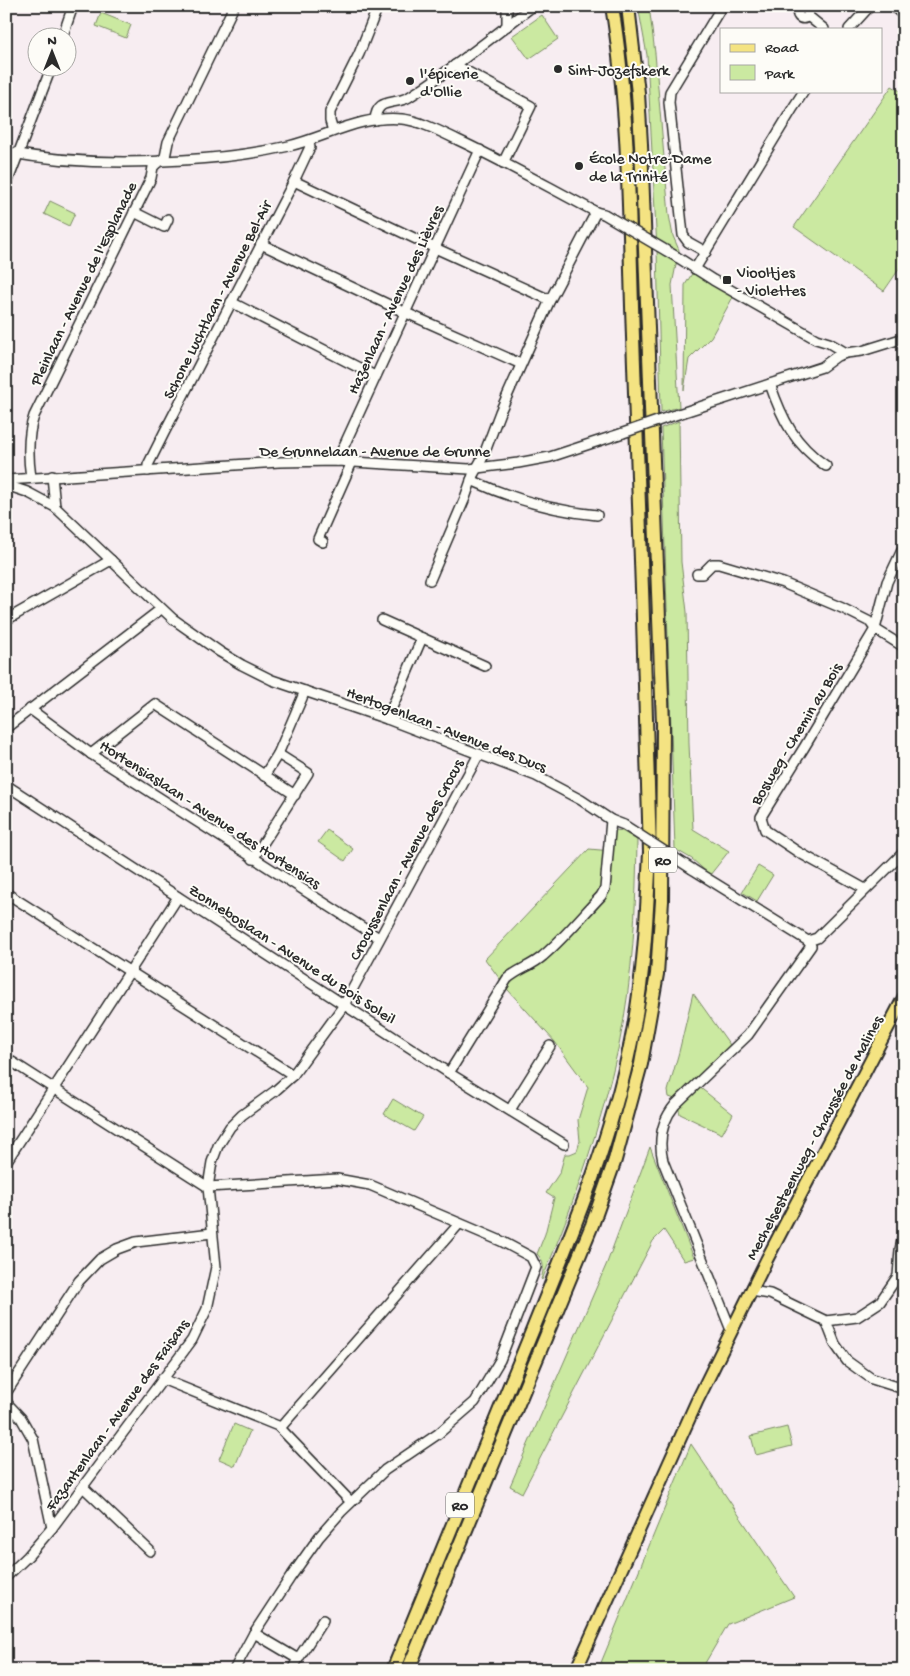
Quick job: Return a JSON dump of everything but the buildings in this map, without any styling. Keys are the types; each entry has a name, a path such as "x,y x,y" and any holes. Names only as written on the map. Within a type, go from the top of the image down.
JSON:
{"highway":[{"name":"R0","path":"393,1670 578,1217 614,1109 631,1043 636,1010 647,916 650,852 626,144 620,65 612,6"},
{"name":"R0","path":"408,1670 592,1224 615,1160 634,1093 647,1035 657,974 664,864 663,724 641,144 638,93 628,6"}],"main road":[{"name":"Mechelsesteenweg - Chaussée de Malines","path":"576,1670 696,1401 904,997"}],"street":[{"path":"65,28 73,6"},
{"name":"Pleinlaan - Avenue de l'Esplanade","path":"31,478 29,433 34,416 151,178 153,167 165,157 168,142 234,6"},
{"path":"334,131 330,121 330,112 359,54 378,6"},
{"path":"507,6 507,26"},
{"path":"375,120 376,112 383,105 407,98 455,65 533,6"},
{"path":"706,252 688,242 683,235 669,102 670,92 722,6"},
{"path":"850,28 870,6"},
{"path":"893,6 904,16"},
{"path":"808,16 823,28"},
{"path":"455,65 531,106 503,162"},
{"path":"6,186 47,78"},
{"path":"695,269 803,92"},
{"path":"383,105 386,119"},
{"path":"6,152 55,159 96,162 158,162 222,158 308,141 354,124 386,119 410,120 480,150 600,213 816,339 829,343 841,355"},
{"name":"Schone Luchtlaan - Avenue Bel-Air","path":"148,471 148,465 294,181 310,147 308,141"},
{"name":"Hazenlaan - Avenue des Lièvres","path":"337,461 480,150"},
{"path":"294,181 550,300"},
{"path":"134,212 164,227 168,219"},
{"path":"430,580 500,412 550,300 600,213"},
{"path":"261,244 404,312 522,364"},
{"path":"231,302 375,376"},
{"name":"De Grunnelaan - Avenue de Grunne","path":"6,480 279,462 337,461 477,468 518,463 550,457 822,366 841,355 862,351 904,338"},
{"path":"770,384 779,410 789,430 811,455 826,466"},
{"path":"323,542 318,539 352,462"},
{"path":"52,476 55,507"},
{"path":"471,480 535,502 573,512 597,515"},
{"name":"Hertogenlaan - Avenue des Ducs","path":"6,485 27,492 55,507 161,609 186,629 242,665 272,680 387,719 536,776 581,800 611,820 624,825 808,940"},
{"name":"Bosweg - Chemin au Bois","path":"864,890 798,852 765,830 761,817 875,629 887,582 904,546"},
{"path":"6,620 111,560"},
{"path":"697,574 702,574 712,564 723,564 768,578 870,622 875,629 904,647"},
{"path":"6,728 161,609"},
{"path":"382,620 485,666"},
{"path":"387,719 422,638"},
{"path":"264,776 278,754 305,691"},
{"path":"91,754 155,704 295,795"},
{"name":"Hortensiaslaan - Avenue des Hortensias","path":"30,709 91,754 379,938"},
{"path":"253,859 308,773 278,754"},
{"name":"Crocussenlaan - Avenue des Crocus","path":"344,1004 479,754"},
{"name":"Zonneboslaan - Avenue du Bois Soleil","path":"6,785 449,1073 564,1144"},
{"path":"449,1073 513,973 534,964 545,954 605,889 611,820"},
{"path":"731,1330 660,1150 662,1131 668,1114 748,1035 811,946 808,940 817,938 904,852"},
{"path":"6,893 293,1075"},
{"path":"6,1162 178,896"},
{"name":"Fazantenlaan - Avenue des Faisans","path":"6,1577 28,1556 52,1528 192,1340 207,1309 216,1267 208,1187 214,1156 230,1127 242,1114 276,1090 293,1075 344,1004"},
{"path":"510,1110 550,1046"},
{"path":"6,1058 208,1187 337,1179 370,1185 501,1241 531,1257 536,1267 500,1360 476,1402 438,1434 384,1470 350,1501 327,1527 303,1560 254,1633 234,1670"},
{"path":"280,1428 460,1224"},
{"path":"754,1286 826,1321 857,1317 880,1302 898,1276 904,1230"},
{"path":"6,1393 79,1282 100,1260 117,1249 136,1242 212,1233"},
{"path":"826,1321 834,1344 846,1361 872,1379 904,1389"},
{"path":"162,1380 275,1424 350,1501"},
{"path":"6,1402 21,1418 33,1440 52,1528"},
{"path":"83,1487 150,1551"},
{"path":"292,1670 323,1620"},
{"path":"254,1633 298,1659"}],"green space":[{"path":"638,6 649,6 669,215 673,236 679,250 672,285 679,407 661,412 657,250 647,55"},
{"path":"101,13 131,25 126,38 96,26"},
{"path":"542,15 558,39 529,59 512,36"},
{"path":"892,86 904,93 904,262 884,291 794,227"},
{"path":"50,201 75,213 69,226 44,214"},
{"path":"693,272 733,297 711,337 689,359 684,390 685,285"},
{"path":"679,421 681,562 687,612 689,744 693,829 729,851 710,875 692,859 675,849 661,428"},
{"path":"327,830 353,849 345,861 318,842"},
{"path":"616,830 622,831 637,840 633,943 624,1020 612,1075 595,1134 576,1193 542,1280 543,1263 537,1254 545,1234 554,1198 546,1193 560,1172 565,1154 577,1151 580,1141 578,1120 588,1087 555,1042 508,990 485,959 589,849 612,851"},
{"path":"758,866 773,875 757,901 742,892"},
{"path":"693,993 730,1045 675,1099 669,1097 668,1091"},
{"path":"698,1086 733,1114 722,1134 680,1114 678,1106"},
{"path":"393,1099 423,1117 414,1131 384,1114"},
{"path":"650,1147 694,1258 684,1261 664,1230 653,1241 522,1493 510,1486 607,1263"},
{"path":"234,1424 250,1431 235,1466 219,1459"},
{"path":"787,1427 792,1446 756,1455 751,1436"},
{"path":"691,1444 794,1597 728,1624 701,1670 598,1670"}],"place":[{"name":"Sint-Jozefskerk","path":"558,69"},
{"name":"l'épicerie d'Ollie","path":"410,81"},
{"name":"École Notre-Dame de la Trinité","path":"579,166"},
{"name":"Viooltjes - Violettes","path":"727,280"}]}
